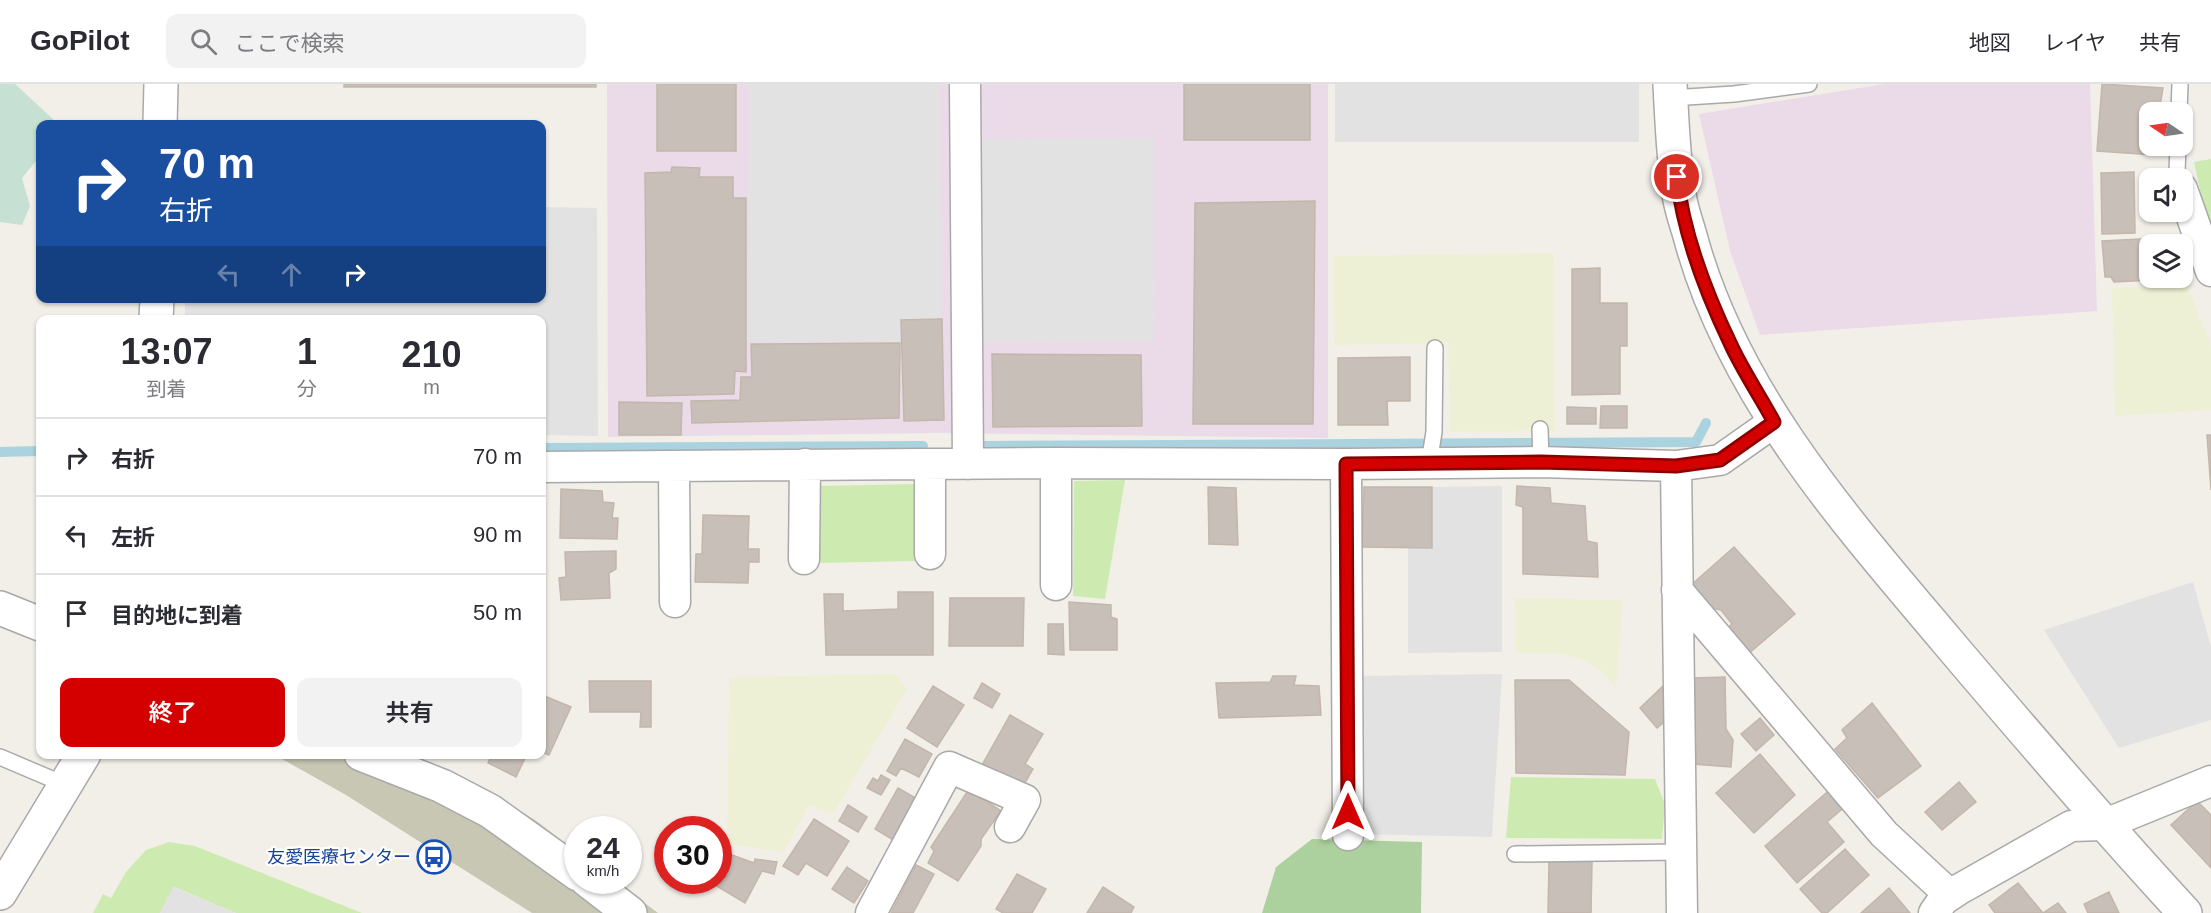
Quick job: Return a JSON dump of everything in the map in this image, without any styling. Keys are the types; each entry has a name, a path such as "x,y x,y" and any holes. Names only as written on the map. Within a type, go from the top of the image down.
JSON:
{"street":[{"path":"160,120 161,84"},
{"path":"965,84 968,464"},
{"path":"1670,91 1679,196 1701,273 1731,346 1774,422 1847,523 2103,825 2185,913"},
{"path":"2193,215 2211,271"},
{"path":"546,467 1541,462 1676,466 1720,460 1774,422"},
{"path":"1056,463 1056,585"},
{"path":"804,559 805,464"},
{"path":"930,464 930,554"},
{"path":"1346,464 1348,835"},
{"path":"674,465 675,602"},
{"path":"1676,466 1682,913"},
{"path":"1677,590 1942,904 2071,826 2103,825 2211,781"},
{"path":"0,608 36,622"},
{"path":"0,893 81,759"},
{"path":"374,759 442,786 490,811 564,864"},
{"path":"872,913 949,767 1025,800 1010,827"},
{"path":"605,894 630,913"}],"lane":[{"path":"1670,91 1734,94 1809,84"},
{"path":"2179,102 2180,84"},
{"path":"1429,463 1434,432 1435,348"},
{"path":"1540,429 1541,462"},
{"path":"0,757 66,785"},
{"path":"1515,854 1681,852"}],"shaded area":[{"path":"0,84 15,84 54,120 36,120 36,161 22,178 30,206 22,225 0,222"},
{"path":"607,84 1328,84 1328,438 938,433 608,437"},
{"path":"750,84 939,84 942,319 901,320 900,343 746,341"},
{"path":"1335,84 1639,84 1639,142 1335,142"},
{"path":"1884,84 2090,84 2097,311 1760,335 1730,251 1699,114"},
{"path":"1153,138 1154,341 983,342 982,140"},
{"path":"546,207 597,208 598,436 546,435 546,315 185,315 185,303 546,303"},
{"path":"1553,253 1555,431 1450,432 1448,343 1335,345 1333,256"},
{"path":"2112,288 2188,288 2211,345 2211,410 2115,416"},
{"path":"1502,486 1502,652 1408,653 1408,548 1432,548 1432,487"},
{"path":"2193,582 2211,647 2211,720 2119,748 2044,630"},
{"path":"1515,598 1623,600 1616,688 1601,671 1581,659 1556,653 1516,653"},
{"path":"895,674 907,689 833,814 809,805 784,852 732,845 732,816 727,816 729,677"},
{"path":"1502,674 1492,837 1355,834 1357,676"},
{"path":"282,759 415,759 484,789 535,820 564,842 564,894 632,894 658,913 532,913 346,795"},
{"path":"173,887 236,913 160,913"}],"green space":[{"path":"2211,159 2211,242 2194,162"},
{"path":"1125,480 1105,599 1073,596 1074,481"},
{"path":"917,484 917,561 818,563 818,486"},
{"path":"1511,777 1655,779 1665,804 1662,839 1506,838"},
{"path":"1312,839 1422,842 1421,913 1262,913 1276,867"},
{"path":"169,842 195,846 362,913 236,913 174,887 160,913 93,913 103,894 111,898 126,872 146,850"}],"building":[{"path":"344,84 596,84 596,87 344,87"},
{"path":"657,84 736,84 736,151 657,151"},
{"path":"1184,84 1310,84 1310,140 1184,140"},
{"path":"2102,84 2163,88 2161,102 2139,102 2139,154 2097,151"},
{"path":"672,167 700,168 699,177 733,177 733,198 746,198 746,372 735,371 734,394 647,396 645,173 671,172"},
{"path":"2134,172 2135,233 2102,234 2101,173"},
{"path":"1315,201 1313,424 1193,424 1195,203"},
{"path":"2139,239 2139,281 2114,282 2111,277 2105,277 2102,241"},
{"path":"1600,268 1600,303 1627,303 1627,346 1620,346 1620,394 1572,395 1572,269"},
{"path":"942,319 944,420 904,421 901,320"},
{"path":"900,343 899,418 692,423 691,401 740,400 741,377 752,377 751,344"},
{"path":"992,354 1141,355 1142,426 993,427"},
{"path":"1410,357 1410,401 1387,401 1388,425 1338,425 1338,358"},
{"path":"619,402 682,403 681,435 619,435"},
{"path":"1601,406 1627,406 1627,428 1600,428"},
{"path":"1567,407 1596,408 1596,424 1567,424"},
{"path":"2207,435 2211,435 2211,490"},
{"path":"1517,486 1550,488 1551,503 1585,506 1587,541 1597,543 1598,577 1523,574 1523,507 1516,505"},
{"path":"1208,487 1236,488 1238,545 1209,544"},
{"path":"1364,487 1432,487 1432,548 1362,547"},
{"path":"561,489 602,491 603,502 614,503 612,518 618,518 617,539 560,538"},
{"path":"703,515 749,516 748,549 759,549 759,562 749,562 748,583 695,582 696,554 702,554"},
{"path":"1734,547 1795,614 1747,655 1725,630 1732,624 1721,610 1706,607 1690,586"},
{"path":"616,551 616,569 609,573 610,598 561,600 559,578 566,577 565,552"},
{"path":"898,592 933,592 933,655 826,655 824,594 843,594 843,611 898,609"},
{"path":"950,598 1024,598 1023,646 949,646"},
{"path":"1069,602 1111,605 1111,617 1117,619 1117,650 1070,650"},
{"path":"1048,624 1063,624 1064,655 1048,654"},
{"path":"1273,676 1296,676 1294,685 1319,686 1321,715 1219,718 1216,683 1270,682"},
{"path":"1725,677 1726,729 1733,740 1731,767 1692,764 1692,678"},
{"path":"1515,680 1569,680 1629,732 1625,775 1516,773"},
{"path":"589,681 651,681 651,727 640,727 641,712 590,712"},
{"path":"982,683 1000,694 992,708 974,698"},
{"path":"1664,685 1667,691 1663,723 1657,728 1640,708"},
{"path":"933,686 964,705 937,747 907,728"},
{"path":"546,697 571,707 549,755 546,754"},
{"path":"1872,703 1921,766 1878,798 1835,749 1847,738 1842,730"},
{"path":"1010,715 1043,734 1025,764 1033,769 1022,788 982,765"},
{"path":"1760,718 1774,735 1756,751 1741,734"},
{"path":"905,739 932,754 919,777 901,768 896,776 887,771"},
{"path":"1760,754 1795,795 1754,833 1716,793"},
{"path":"490,759 525,759 516,777 488,763"},
{"path":"881,775 890,780 881,795 867,788 873,778 878,781"},
{"path":"1959,782 1976,802 1942,830 1925,812"},
{"path":"1833,787 1847,805 1827,822 1844,842 1797,883 1765,846"},
{"path":"898,788 919,800 895,841 875,829"},
{"path":"969,789 1001,811 981,839 981,846 958,881 928,863 934,851 931,847"},
{"path":"2197,801 2211,815 2211,868 2171,825"},
{"path":"848,805 867,817 858,832 839,821"},
{"path":"814,819 849,841 827,876 806,863 798,875 783,866"},
{"path":"1845,849 1869,875 1827,913 1822,913 1800,889"},
{"path":"732,855 754,863 755,859 777,862 774,874 762,871 745,903 730,894 732,894"},
{"path":"1549,861 1592,861 1591,913 1548,913"},
{"path":"916,865 934,874 913,913 891,913"},
{"path":"847,867 868,881 854,903 832,889"},
{"path":"1017,874 1046,889 1032,913 1003,913 996,909"},
{"path":"2018,883 2043,913 1995,913 1989,905"},
{"path":"1103,887 1134,907 1131,913 1087,913"},
{"path":"1889,888 1910,913 1861,913"},
{"path":"2109,892 2119,913 2088,913 2084,904"},
{"path":"2058,903 2066,913 2043,913"}],"waterway":[{"path":"984,446 1696,442 1706,423"},
{"path":"546,448 923,446"},
{"path":"0,452 36,451"}],"place":[{"name":"友愛医療センター","path":"434,857"}],"route":[{"path":"1348,812 1346,464 1541,462 1676,466 1720,460 1774,422 1731,346 1701,273 1679,196 1677,177"}]}
